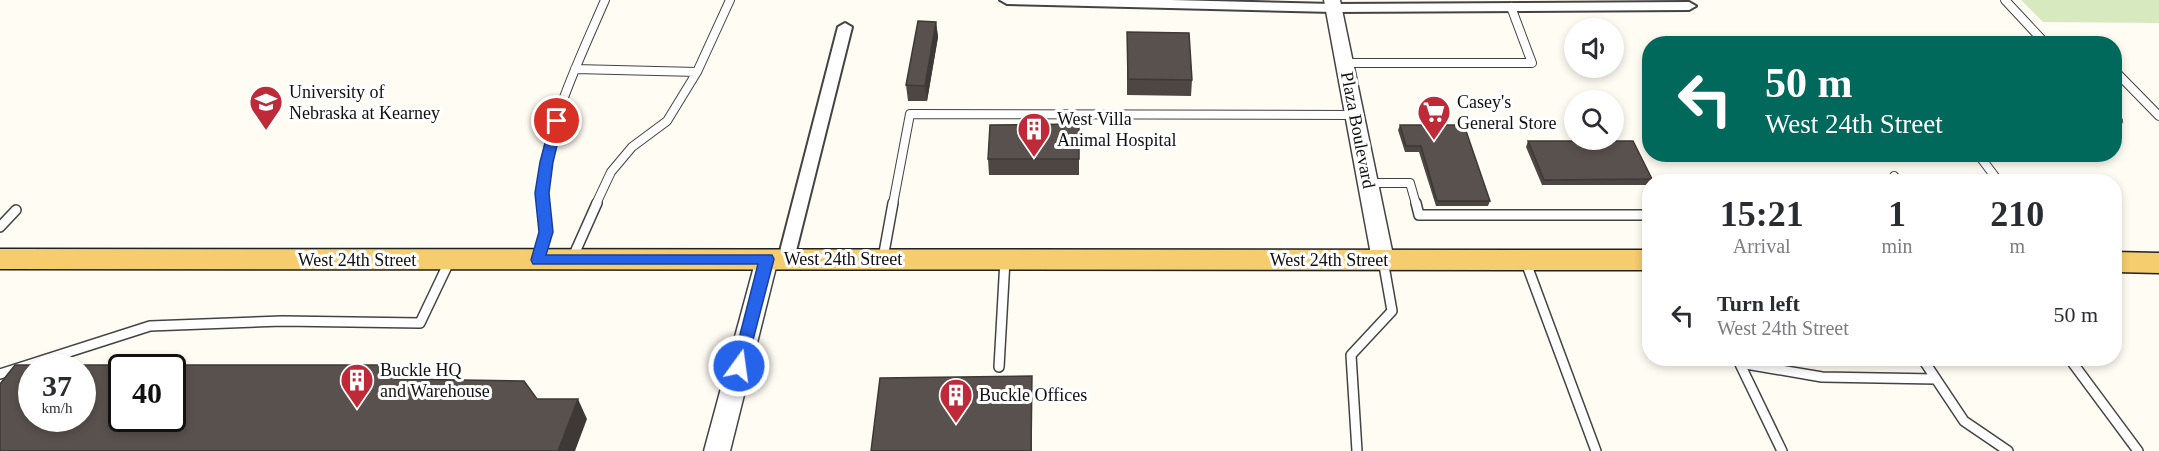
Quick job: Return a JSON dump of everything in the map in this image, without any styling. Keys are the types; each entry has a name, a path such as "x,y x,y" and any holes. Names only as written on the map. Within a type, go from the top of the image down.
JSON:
{"main road":[{"name":"West 24th Street","path":"0,259 1642,260"},
{"path":"2122,262 2159,263"}],"street":[{"path":"1007,0 1511,7 1688,3"},
{"name":"Plaza Boulevard","path":"1332,4 1383,260"},
{"path":"717,451 845,27"}],"lane":[{"path":"538,260 546,232 542,193 546,162 566,89 606,0"},
{"path":"572,260 611,172 632,147 667,121 697,72 730,0"},
{"path":"2005,0 2039,36"},
{"path":"1344,63 1532,63 1511,7"},
{"path":"575,69 697,72"},
{"path":"2122,78 2159,116"},
{"path":"883,259 910,114 1354,115"},
{"path":"1368,183 1410,183 1419,215 1642,215"},
{"path":"0,228 16,210"},
{"path":"0,374 150,326 282,321 420,322 450,260"},
{"path":"999,368 1005,260"},
{"path":"1358,451 1351,355 1392,311 1383,260"},
{"path":"1525,260 1596,451"},
{"path":"1740,366 1782,451"},
{"path":"1763,366 1822,378 1936,379"},
{"path":"1927,366 1964,421 2008,451"},
{"path":"2074,366 2138,451"}],"green space":[{"path":"2021,0 2159,0 2159,23 2043,22"}],"building":[{"path":"918,21 936,22 925,86 906,85"},
{"path":"1127,32 1189,33 1192,80 1128,79"},
{"path":"1079,124 1079,159 988,159 990,125"},
{"path":"1400,125 1464,125 1490,201 1437,201 1421,146 1406,146"},
{"path":"1528,141 1564,141 1564,150 1624,150 1624,141 1633,141 1650,174 1642,174 1642,179 1544,180"},
{"name":"Buckle HQ and Warehouse","path":"15,365 18,365 18,432 96,432 96,365 108,365 108,432 186,432 186,365 388,365 395,379 524,381 537,399 578,399 558,451 0,451 0,384"},
{"name":"Buckle Offices","path":"1032,376 1031,451 871,451 880,378"}],"place":[{"name":"University of Nebraska at Kearney","path":"266,131"},
{"name":"Casey's General Store","path":"1434,141"},
{"name":"West Villa Animal Hospital","path":"1034,158"},
{"name":"Buckle HQ and Warehouse","path":"357,409"},
{"name":"Buckle Offices","path":"956,424"}],"route":[{"path":"557,121 546,162 542,193 546,232 538,260 767,259 739,366"}]}
